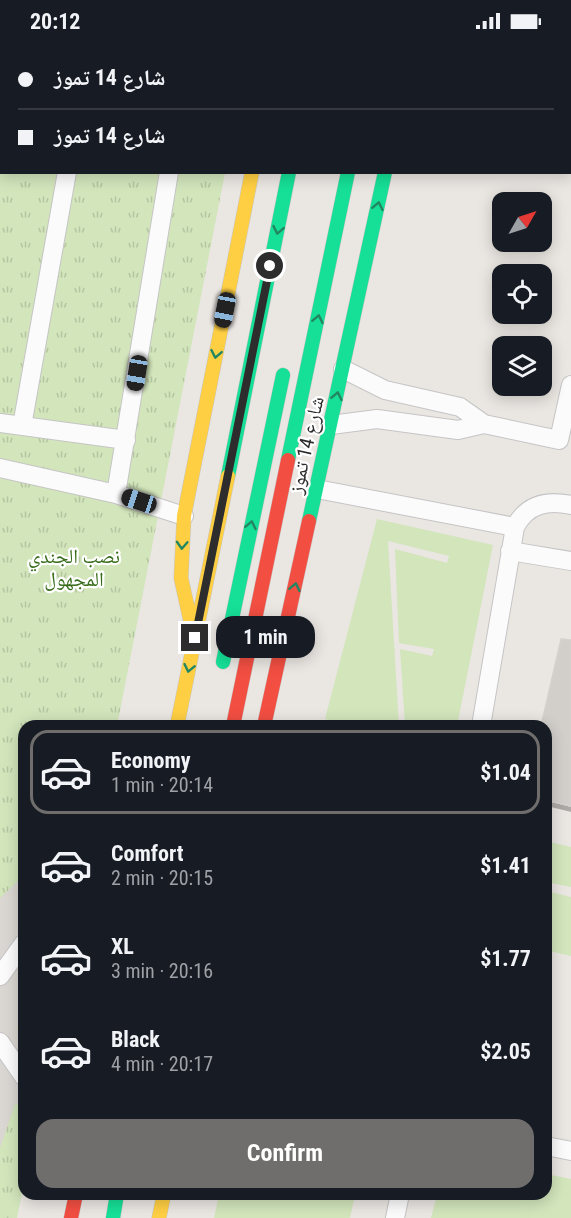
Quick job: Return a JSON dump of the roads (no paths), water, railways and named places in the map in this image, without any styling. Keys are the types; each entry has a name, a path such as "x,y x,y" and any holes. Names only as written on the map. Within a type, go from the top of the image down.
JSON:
{"main road":[{"path":"195,638 181,578 184,516 252,174"},
{"path":"178,720 289,174"},
{"path":"234,720 348,174"},
{"name":"شارع 14 تموز","path":"265,720 385,174"},
{"name":"شارع 14 تموز","path":"219,680 287,355"},
{"path":"71,1218 75,1200"},
{"path":"112,1218 116,1200"},
{"path":"159,1218 163,1200"}],"lane":[{"path":"22,426 67,174"},
{"path":"116,494 169,174"},
{"path":"343,369 385,390 460,407 484,424 565,441 571,385"},
{"path":"331,425 377,419 458,430 484,424"},
{"path":"0,423 126,440"},
{"path":"0,468 116,494 184,516"},
{"path":"316,489 515,527"},
{"path":"482,720 515,527 520,517 538,504 549,502 571,506"},
{"path":"510,550 571,561"},
{"path":"0,976 18,951"},
{"path":"0,1042 18,1068"},
{"path":"552,1147 571,1151"},
{"path":"62,1200 64,1218"},
{"path":"395,1218 399,1200"}],"park label":[{"name":"نصب الجندي المجهول","path":"74,568"}]}
